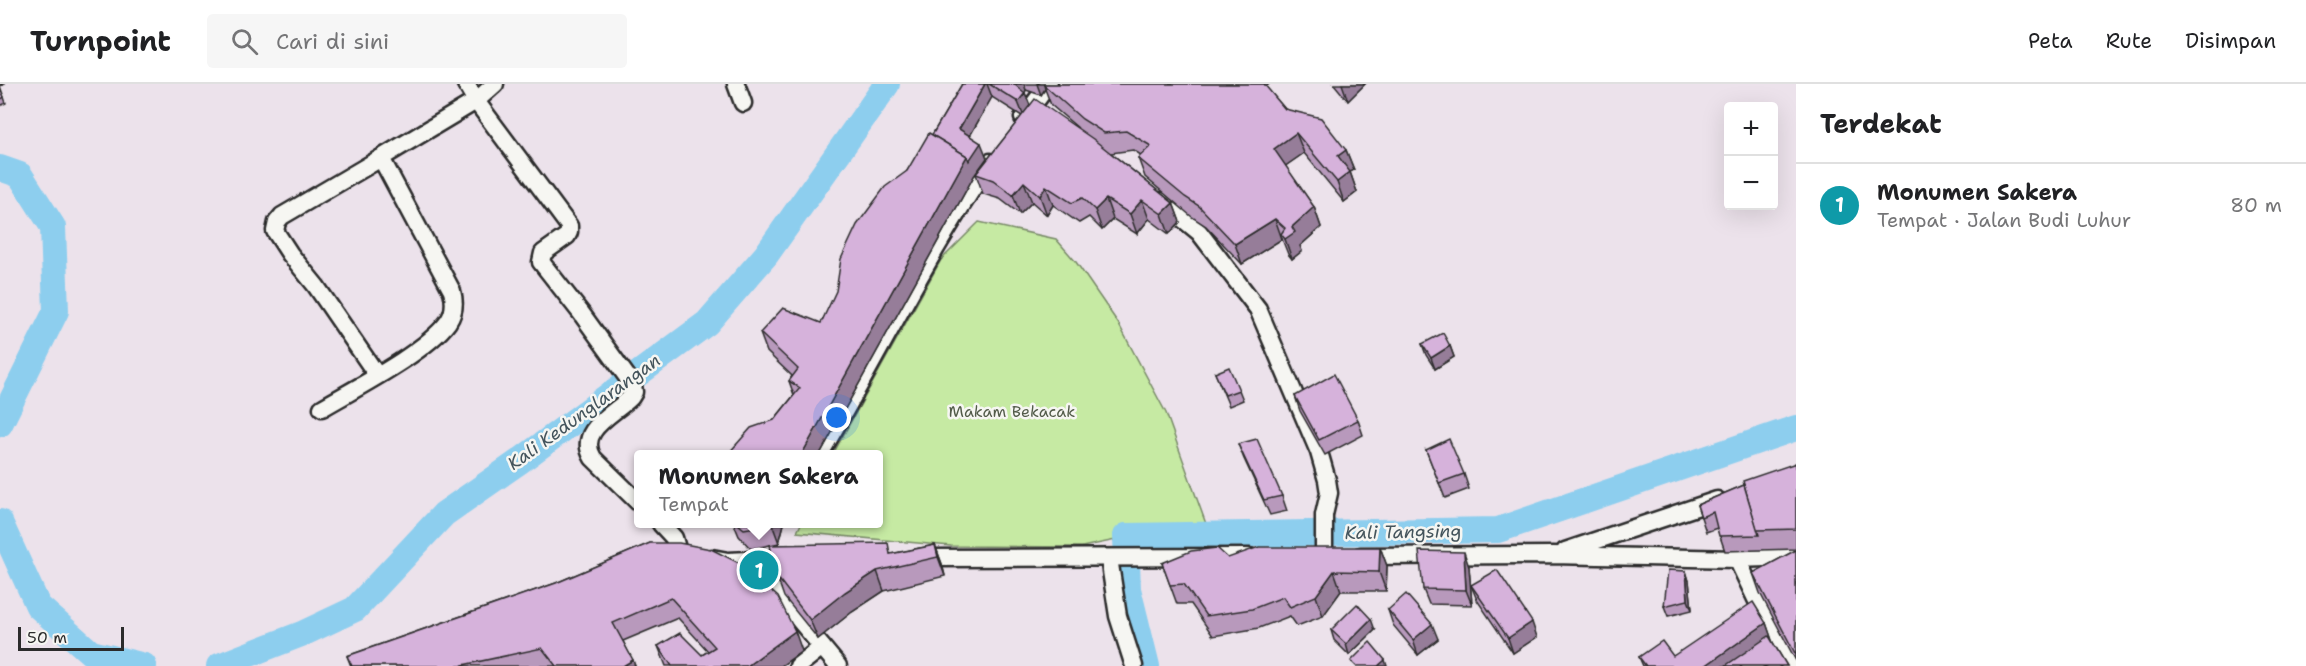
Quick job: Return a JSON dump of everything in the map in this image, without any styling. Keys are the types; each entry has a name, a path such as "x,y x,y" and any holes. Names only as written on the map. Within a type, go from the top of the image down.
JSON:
{"street":[{"path":"466,84 476,101 569,226 567,236 543,253 541,262 633,385 634,392 631,397 601,422 594,431 588,442 588,449 593,458 634,498"},
{"path":"377,375 316,286 290,254 275,231 277,222 282,216 476,101 495,84"},
{"path":"736,84 743,103"},
{"path":"1017,127 1038,108 1049,84"},
{"path":"822,450 852,400 892,323 988,164 1003,146"},
{"path":"322,408 432,339 448,321 455,302 452,291 381,158"},
{"path":"1150,192 1199,232 1258,309 1319,452 1329,494 1320,552 1737,559 1796,557"},
{"path":"1552,555 1736,494"},
{"path":"665,528 674,538 673,553 728,561 773,552 806,558"},
{"path":"772,588 773,552"},
{"path":"899,558 1267,557"},
{"path":"1111,558 1118,615 1134,666"},
{"path":"1737,559 1790,666"},
{"path":"728,561 772,588 838,666"},
{"path":"798,666 822,647"},
{"path":"1750,666 1779,647"}],"green space":[{"name":"Makam Bekacak","path":"979,222 1056,239 1076,262 1118,323 1166,413 1210,535 1130,537 1082,547 951,546 797,532 799,528 883,528 883,450 835,450 941,260"}],"building":[{"path":"962,84 985,84 959,129 981,143 969,161 967,156 932,135"},
{"path":"989,84 1016,84 1025,93 1018,102"},
{"path":"1044,84 1264,84 1285,109 1321,118 1346,150 1338,156 1350,172 1337,182 1296,133 1274,149 1314,207 1292,227 1295,232 1285,239 1281,234 1285,228 1275,219 1235,244 1199,206 1138,158 1151,146 1126,131 1104,133 1082,119"},
{"path":"1035,99 1093,139 1173,203 1162,214 1142,200 1130,214 1106,199 1095,210 1082,198 1072,203 1046,186 1040,196 1024,182 1013,195 993,180 976,174"},
{"path":"929,133 967,156 804,450 732,450 751,428 774,420 800,388 789,381 798,369 760,333 783,308 821,323 836,291 841,259 857,225 885,187 907,171"},
{"path":"1443,333 1450,346 1431,358 1422,344"},
{"path":"1229,367 1239,390 1225,395 1215,373"},
{"path":"1334,374 1358,420 1319,440 1295,396"},
{"path":"1257,439 1282,496 1264,500 1238,444"},
{"path":"1449,439 1464,474 1439,483 1426,450"},
{"path":"1796,463 1796,529 1757,530 1743,481"},
{"path":"1744,485 1759,535 1719,536 1713,512 1701,517 1697,505"},
{"path":"650,543 679,543 711,549 741,564 778,597 795,631 747,666 672,666 658,646 680,633 702,655 715,647 671,598 613,623 633,660 623,666 556,666 542,648 464,666 352,666 347,656 556,583"},
{"path":"888,543 890,554 935,545 938,557 877,571 845,592 810,620 777,577 770,545"},
{"path":"1259,547 1380,547 1379,572 1334,571 1316,596 1290,607 1283,597 1252,609 1206,616 1184,584 1170,585 1162,563 1191,551 1217,548 1228,558"},
{"path":"1796,550 1796,655 1753,573"},
{"path":"1419,551 1464,552 1466,590 1423,589"},
{"path":"1497,570 1532,622 1508,638 1471,585"},
{"path":"1668,570 1686,571 1688,600 1664,606"},
{"path":"1406,594 1432,624 1413,640 1388,610"},
{"path":"1753,602 1766,623 1705,666 1646,666 1639,657 1662,641 1673,656"},
{"path":"1357,604 1371,619 1346,644 1331,630"},
{"path":"1769,636 1787,666 1725,666"},
{"path":"1370,642 1385,660 1378,666 1356,666 1351,661"}],"waterway":[{"name":"Kali Kedunglarangan","path":"219,666 304,633 355,609 444,514 707,323 766,255 887,84"},
{"name":"Kali Kedunglarangan","path":"0,168 20,175 53,227 56,311 0,424"},
{"name":"Kali Tangsing","path":"1147,666 1128,589 1126,536 1498,530 1796,428"},
{"name":"Kali Kedunglarangan","path":"0,522 38,606 91,653 144,666"}],"place":[{"name":"Monumen Sakera","path":"759,570"}]}
